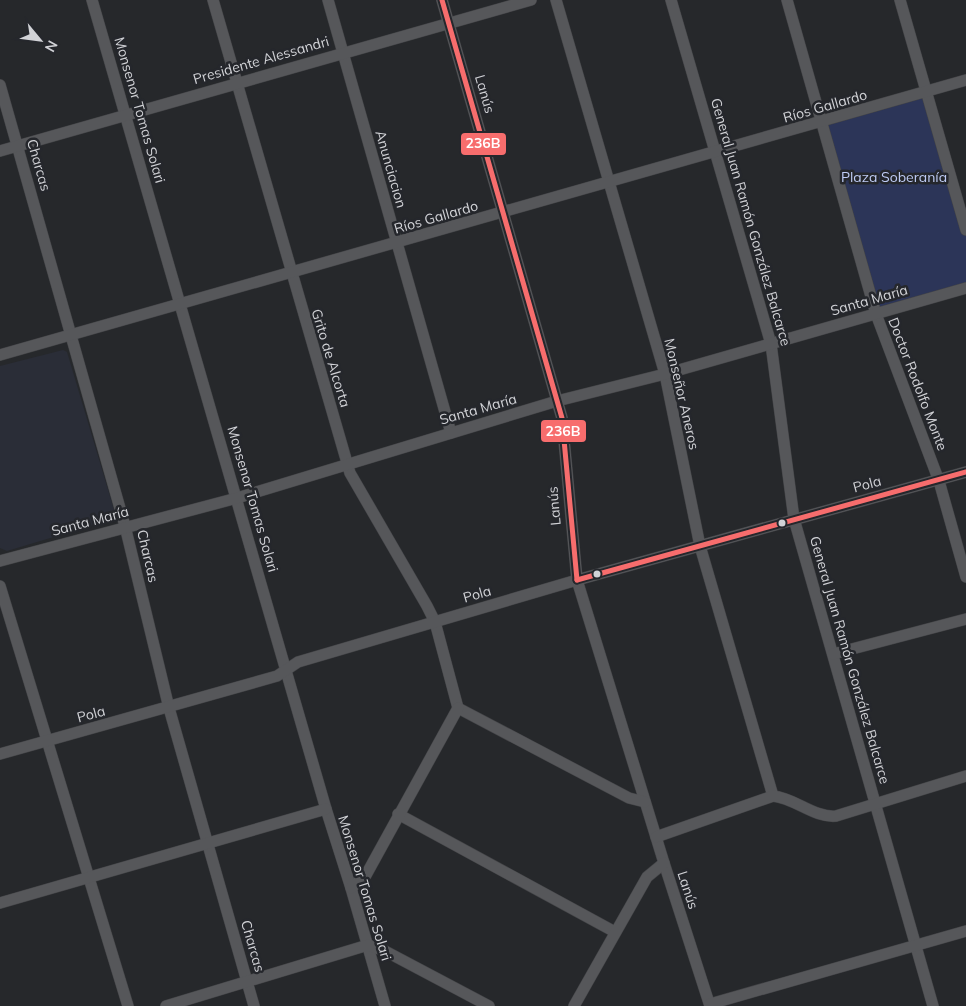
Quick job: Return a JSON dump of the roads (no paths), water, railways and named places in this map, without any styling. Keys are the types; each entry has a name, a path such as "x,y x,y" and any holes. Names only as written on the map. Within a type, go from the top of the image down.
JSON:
{"street":[{"name":"Monsenor Tomas Solari","path":"92,0 182,305 326,809 368,944 385,1006"},
{"name":"Grito de Alcorta","path":"213,0 347,464 435,622 458,708"},
{"name":"Anunciacion","path":"328,0 451,433"},
{"name":"Lanús","path":"442,0 562,418 577,580 710,1005"},
{"name":"Presidente Alessandri","path":"0,151 530,0"},
{"name":"Monseñor Aneros","path":"556,0 665,374 700,546 773,796"},
{"name":"General Juan Ramón González Balcarce","path":"671,0 771,344 794,519 933,1006"},
{"name":"Doctor Rodolfo Monte","path":"787,0 876,314 939,481 966,577"},
{"path":"900,0 966,230"},
{"name":"Ríos Gallardo","path":"0,355 182,305 290,272 504,214 966,80"},
{"name":"Charcas","path":"0,85 125,526 169,708 254,1006"},
{"name":"Santa María","path":"0,561 125,526 237,498 557,401 665,374 966,288"},
{"name":"Pola","path":"0,754 169,708 277,676 298,662 577,580 966,472"},
{"path":"0,586 128,1006"},
{"path":"833,654 966,619"},
{"path":"351,888 366,875 458,708 629,798 645,802"},
{"path":"656,837 773,796 782,796 831,817 966,776"},
{"path":"0,903 326,809"},
{"path":"398,814 615,932"},
{"path":"574,1006 647,878 664,863"},
{"path":"710,1005 966,931"},
{"path":"166,1006 368,944 385,951 489,1006"}],"park label":[{"name":"Plaza Soberanía","path":"894,177"}]}
